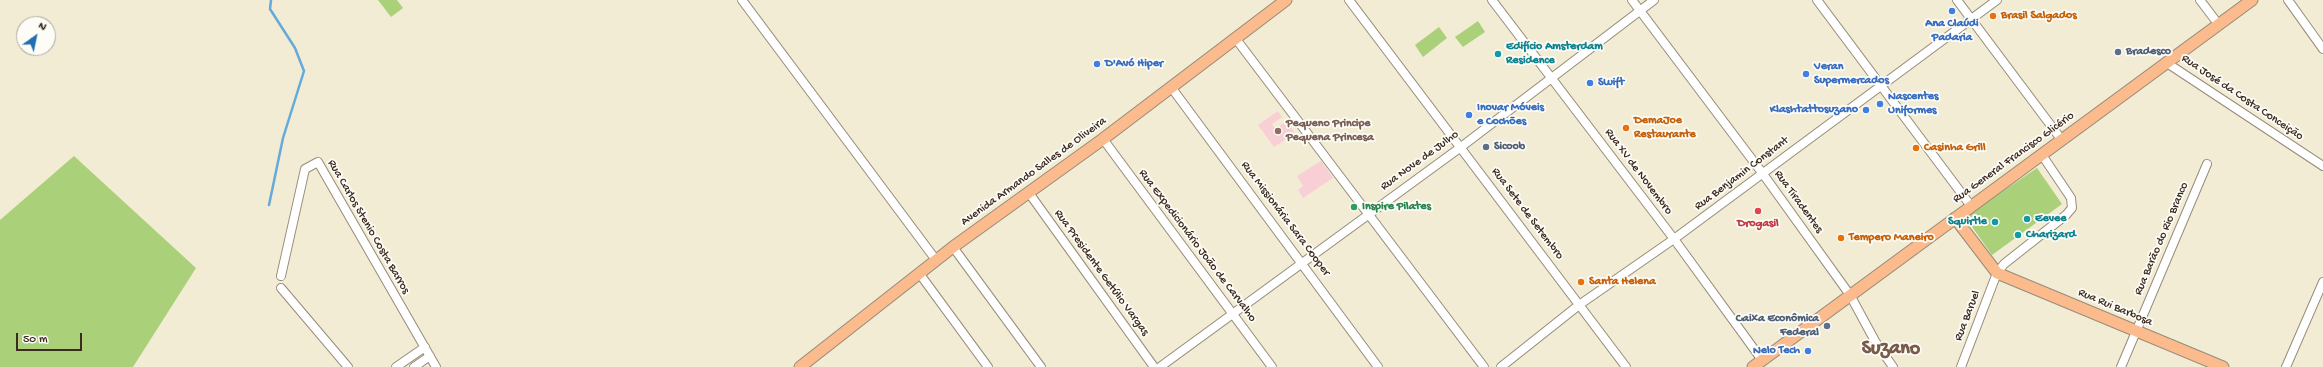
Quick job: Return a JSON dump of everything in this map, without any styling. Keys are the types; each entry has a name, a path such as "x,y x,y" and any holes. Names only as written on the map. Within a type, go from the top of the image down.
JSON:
{"main road":[{"name":"Avenida Armando Salles de Oliveira","path":"800,367 953,247 1103,139 1286,0"},
{"name":"Rua General Francisco Glicério","path":"1753,367 2252,0"},
{"path":"1954,218 1997,273"},
{"name":"Rua Rui Barbosa","path":"1997,273 2223,367"}],"street":[{"path":"742,0 936,260"},
{"name":"Rua Sete de Setembro","path":"1349,0 1461,146 1626,367"},
{"name":"Rua XV de Novembro","path":"1492,0 1674,239 1762,360"},
{"name":"Rua Tiradentes","path":"1632,0 1763,174 1850,295 1875,341 1893,367"},
{"name":"Rua Nove de Julho","path":"1160,367 1461,146 1550,77 1654,0"},
{"path":"1817,0 1971,206"},
{"path":"1957,0 2061,139"},
{"name":"Rua Benjamin Constant","path":"1501,367 1580,305 1763,174 1997,0"},
{"path":"2200,0 2219,25"},
{"path":"2288,0 2323,49"},
{"path":"1236,39 1484,367"},
{"name":"Rua José da Costa Conceição","path":"2168,63 2323,166"},
{"name":"Rua Missionária Sara Cooper","path":"1171,87 1302,262 1378,367"},
{"name":"Rua Expedicionário João de Carvalho","path":"1103,139 1272,367"},
{"path":"1997,273 2010,258 2066,215 2072,208 2071,198 2042,155"},
{"name":"Rua Carlos Stenio Costa Barros","path":"281,276 306,169 318,162 436,367"},
{"name":"Rua Barão do Rio Branco","path":"2121,367 2207,164"},
{"name":"Rua Presidente Getúlio Vargas","path":"1029,193 1154,367"},
{"path":"953,247 1041,367"},
{"path":"919,273 988,367"},
{"name":"Rua Baruel","path":"1961,367 1997,273"},
{"path":"2286,367 2323,282"},
{"path":"281,288 348,367"},
{"path":"396,367 425,347"},
{"path":"414,367 430,356"}],"shaded area":[{"name":"Pequeno Principe Pequena Princesa","path":"1278,111 1282,117 1272,124 1275,129 1287,121 1295,133 1274,147 1258,125"},
{"path":"1321,161 1333,178 1303,198 1298,190 1303,186 1297,176"}],"green space":[{"path":"378,0 397,0 403,8 391,17"},
{"path":"1478,21 1485,32 1463,47 1455,37"},
{"path":"1439,27 1447,38 1423,57 1415,45"},
{"path":"74,156 196,268 133,367 0,367 0,220"},
{"path":"2037,168 2062,204 1992,255 1965,217"}],"waterway":[{"path":"269,205 283,138 304,71 295,48 270,9 271,0"}],"place":[{"name":"Ana Claúdi Padaria","path":"1952,11"},
{"name":"Brasil Salgados","path":"1993,16"},
{"name":"Bradesco","path":"2118,52"},
{"name":"Edifício Amsterdam Residence","path":"1498,54"},
{"name":"D'Avó Hiper","path":"1097,64"},
{"name":"Veran Supermercados","path":"1806,74"},
{"name":"Swift","path":"1590,83"},
{"name":"Nascentes Uniformes","path":"1880,104"},
{"name":"Klashtattosuzano","path":"1866,110"},
{"name":"Inovar Móveis e Cochões","path":"1469,115"},
{"name":"DemaJoe Restaurante","path":"1626,128"},
{"name":"Pequeno Principe Pequena Princesa","path":"1278,131"},
{"name":"Sicoob","path":"1486,147"},
{"name":"Casinha Grill","path":"1916,148"},
{"name":"Inspire Pilates","path":"1354,207"},
{"name":"Drogasil","path":"1758,211"},
{"name":"Eevee","path":"2027,219"},
{"name":"Squirtle","path":"1995,222"},
{"name":"Charizard","path":"2018,235"},
{"name":"Tempero Maneiro","path":"1841,238"},
{"name":"Santa Helena","path":"1581,282"},
{"name":"Caixa Econômica Federal","path":"1827,326"},
{"name":"Nelo Tech","path":"1808,351"}],"district":[{"name":"Suzano","path":"1891,350"}]}
